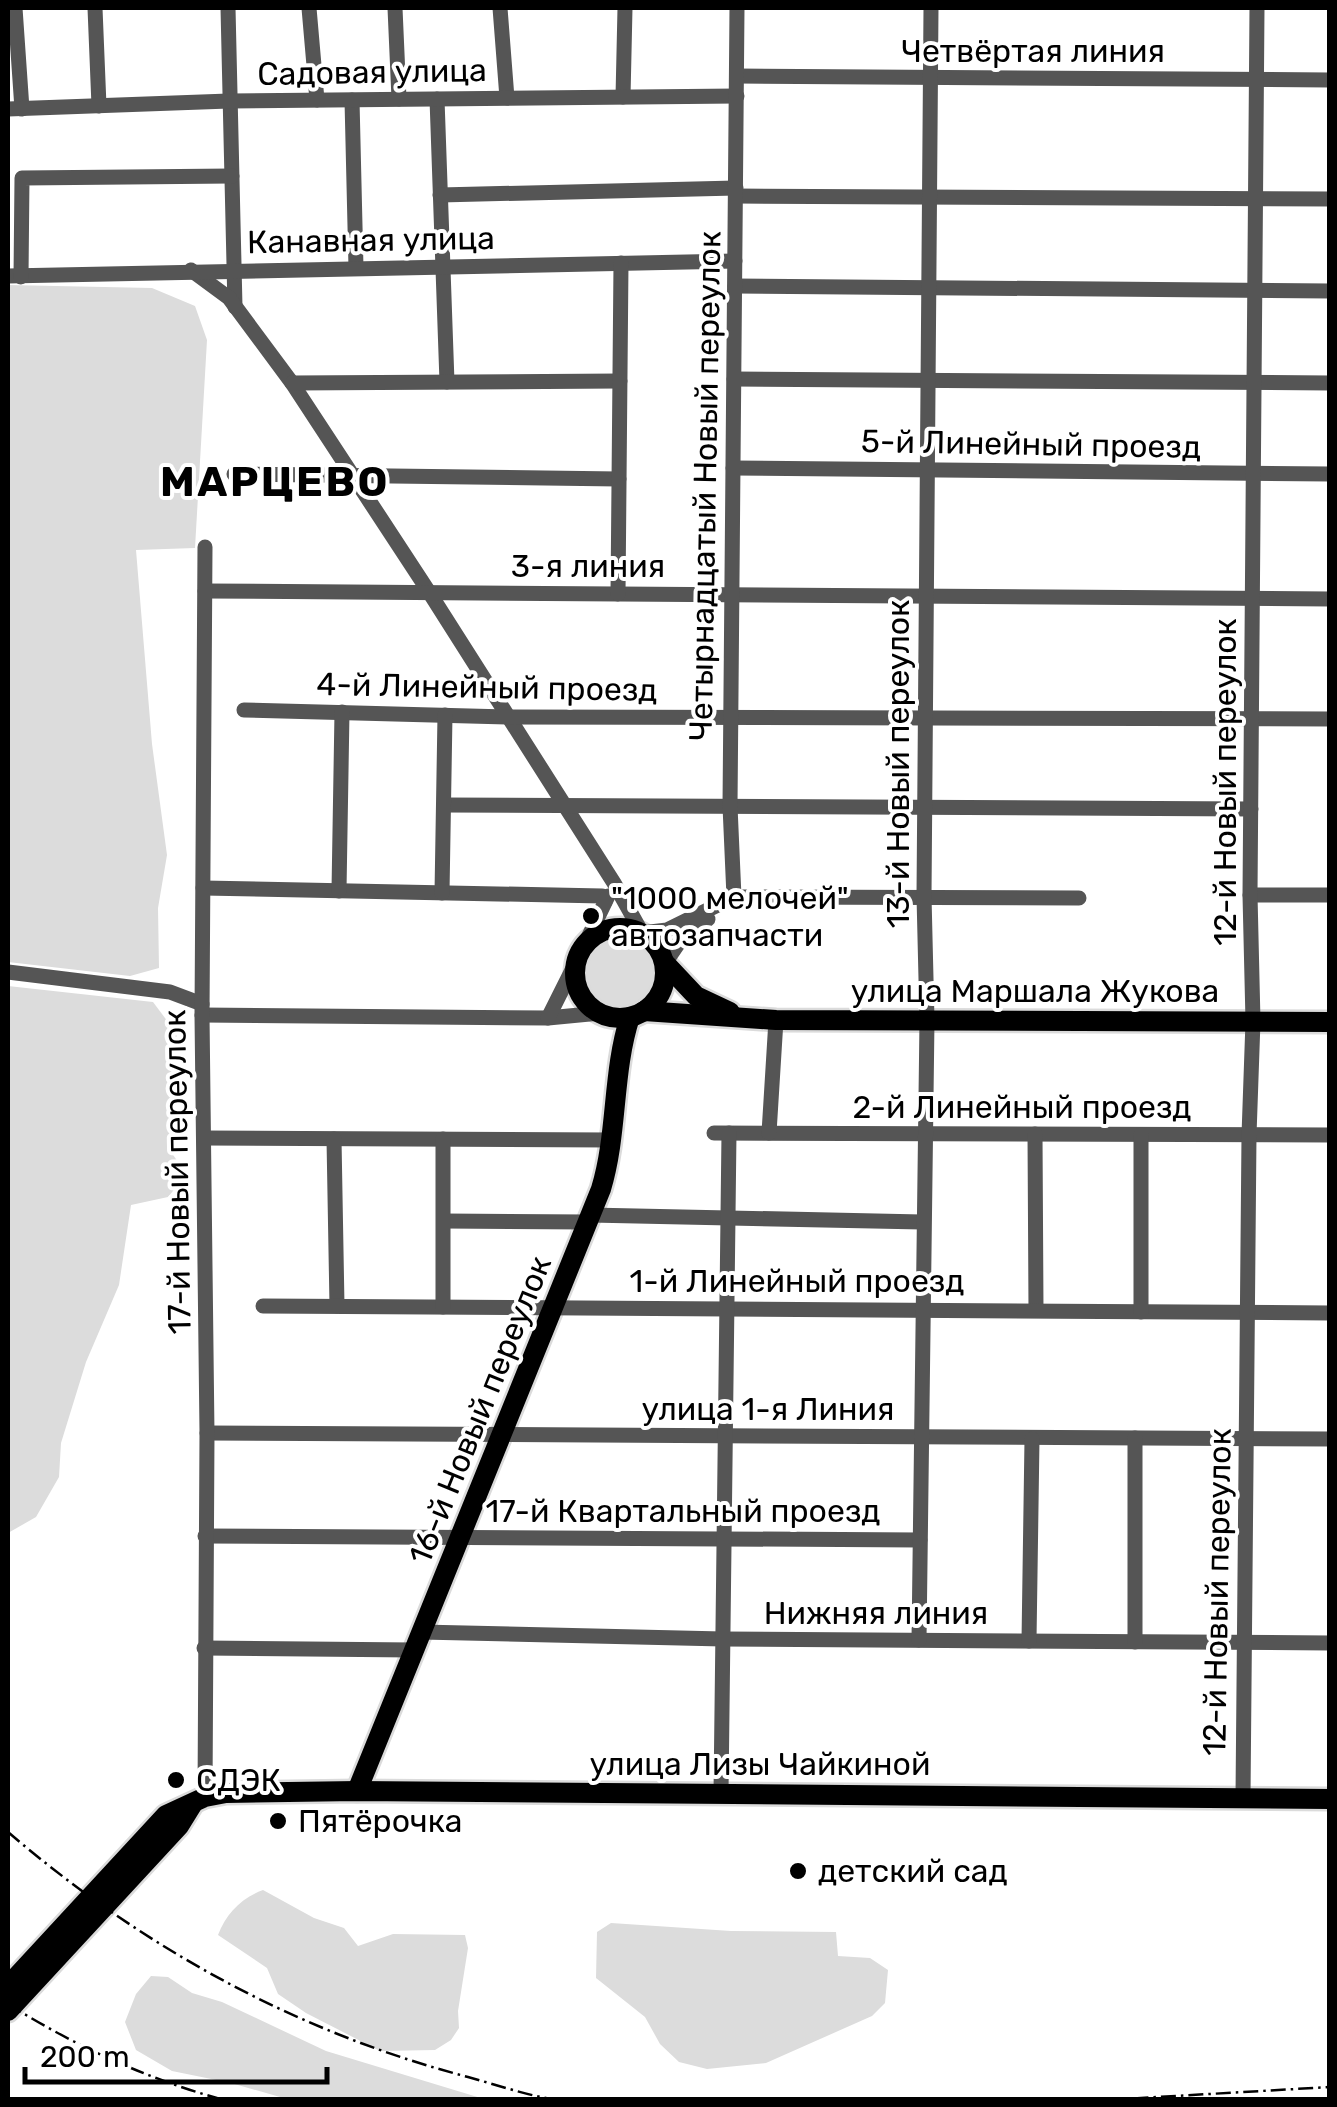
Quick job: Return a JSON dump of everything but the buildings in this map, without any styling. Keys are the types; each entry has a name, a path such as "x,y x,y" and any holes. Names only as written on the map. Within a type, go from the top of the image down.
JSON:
{"main road":[{"path":"602,1014 637,1014 661,991 665,963 654,942 642,933 628,928 598,933 586,942 576,964 578,990 589,1006 602,1014 622,1043"},
{"name":"улица Маршала Жукова","path":"665,963 696,996 741,1018"},
{"name":"улица Маршала Жукова","path":"637,1014 776,1020 1330,1022"},
{"name":"16-й Новый переулок","path":"356,1791 554,1308 609,1162 622,1043 637,1014"},
{"name":"улица Лизы Чайкиной","path":"8,1986 166,1815 198,1801 241,1792 1330,1799"},
{"path":"8,2011 198,1801"}],"street":[{"path":"15,8 15,109"},
{"path":"95,8 99,106"},
{"path":"228,8 236,307"},
{"path":"309,8 317,100"},
{"path":"395,8 399,99"},
{"path":"500,8 507,98"},
{"path":"623,97 625,8"},
{"name":"Четырнадцатый Новый переулок","path":"734,896 730,717 737,8"},
{"name":"13-й Новый переулок","path":"919,1640 931,8"},
{"name":"12-й Новый переулок","path":"1243,1797 1258,8"},
{"name":"Четвёртая линия","path":"737,76 1330,80"},
{"name":"Садовая улица","path":"15,109 230,101 737,96"},
{"path":"437,99 447,382"},
{"path":"352,100 356,268"},
{"path":"14,276 22,178 232,176"},
{"path":"440,195 736,192 1330,199"},
{"name":"Канавная улица","path":"14,276 735,261"},
{"path":"618,594 622,263"},
{"path":"191,270 214,285 236,307 292,384 430,592 642,933 668,930 734,896 1079,898"},
{"path":"734,286 1330,291"},
{"path":"734,379 1330,383"},
{"path":"292,384 620,381"},
{"name":"5-й Линейный проезд","path":"732,468 1330,474"},
{"path":"234,474 619,478"},
{"name":"17-й Новый переулок","path":"198,1801 207,1433 202,1010 205,547"},
{"name":"3-я линия","path":"205,591 1330,599"},
{"name":"4-й Линейный проезд","path":"244,710 507,716 1330,719"},
{"path":"339,891 342,712"},
{"path":"442,893 445,715"},
{"path":"444,805 1251,810"},
{"path":"586,942 614,883"},
{"path":"203,888 602,896 604,902"},
{"path":"1250,895 1330,895"},
{"path":"665,963 678,944 734,896"},
{"path":"548,1018 576,964"},
{"path":"8,972 170,992 202,1010 548,1018 602,1014"},
{"path":"769,1133 776,1020"},
{"name":"2-й Линейный проезд","path":"728,1218 722,1133 1330,1136"},
{"path":"1035,1134 1036,1310"},
{"path":"1140,1312 1141,1134"},
{"path":"204,1138 611,1140"},
{"path":"334,1139 336,1306"},
{"path":"443,1307 444,1139"},
{"path":"721,1793 728,1218"},
{"path":"444,1222 728,1218 922,1222"},
{"name":"1-й Линейный проезд","path":"264,1306 1330,1313"},
{"name":"улица 1-я Линия","path":"207,1433 1330,1439"},
{"path":"1135,1438 1135,1642"},
{"path":"1029,1641 1032,1439"},
{"name":"17-й Квартальный проезд","path":"205,1536 920,1540"},
{"name":"Нижняя линия","path":"204,1648 418,1641 723,1639 1330,1643"}],"shaded area":[{"path":"8,285 152,288 195,306 207,340 195,548 136,550 152,744 167,855 158,908 159,968 130,976 8,962"},
{"path":"620,933 635,936 647,945 656,957 656,987 647,999 635,1008 620,1011 605,1008 593,999 584,987 581,972 584,957 593,945 605,936"},
{"path":"8,986 153,1002 177,1034 178,1081 169,1149 178,1162 182,1180 168,1197 131,1205 119,1285 86,1362 61,1443 59,1477 36,1517 8,1533"},
{"path":"263,1890 314,1918 344,1928 358,1946 393,1934 465,1935 468,1948 459,2028 451,2040 435,2050 380,2051 278,1994 267,1968 218,1935 235,1908"},
{"path":"611,1923 731,1931 836,1932 838,1956 870,1958 888,1970 885,2003 872,2016 766,2063 707,2069 679,2062 660,2044 645,2017 596,1978 597,1932"},
{"path":"151,1976 168,1977 192,1993 222,2002 326,2051 484,2099 287,2099 172,2071 136,2050 125,2022 136,1994"}],"railway":[{"path":"8,1832 59,1874 167,1948 282,2010 404,2058 556,2100"},
{"path":"8,2004 112,2060 224,2100"},
{"path":"1106,2100 1330,2087"}],"place":[{"name":"\"1000 мелочей\" автозапчасти","path":"591,916"},
{"name":"СДЭК","path":"176,1780"},
{"name":"Пятёрочка","path":"278,1821"},
{"name":"детский сад","path":"798,1871"}],"district":[{"name":"МАРЦЕВО","path":"275,482"}]}
